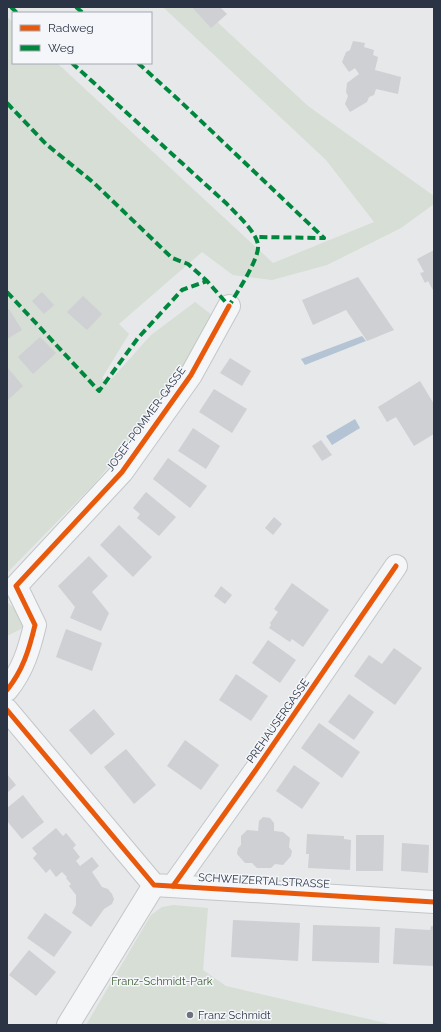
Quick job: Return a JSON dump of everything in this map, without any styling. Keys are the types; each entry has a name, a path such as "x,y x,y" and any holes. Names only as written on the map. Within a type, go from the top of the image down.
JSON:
{"street":[{"name":"JOSEF-POMMER-GASSE","path":"7,690 13,683 28,655 35,625 16,586 122,472 191,375 229,306"},
{"name":"PREHAUSERGASSE","path":"68,1025 164,886 255,771 396,566"},
{"path":"7,710 164,886"},
{"name":"SCHWEIZERTALSTRASSE","path":"164,886 434,902"}],"green space":[{"path":"163,7 201,7 308,106 434,196 434,204 401,228 327,265 272,280 233,275 202,252 119,324 129,334 102,378 108,383 151,335 195,302 212,315 197,349 143,425 94,484 7,573 7,17 12,21 12,64 58,64 273,263 374,222 326,160"},
{"path":"7,602 31,624 7,636"},
{"name":"Franz-Schmidt-Park","path":"173,905 208,908 203,970 226,986 394,1025 86,1025 151,915 162,907"}],"water":[{"path":"362,336 366,341 305,365 301,359"},
{"path":"355,419 360,428 332,445 326,436"}],"building":[{"path":"192,7 220,7 227,14 211,28"},
{"path":"353,41 365,43 364,47 374,50 373,55 378,57 375,70 401,77 398,94 376,89 374,95 369,97 367,102 350,112 345,104 348,96 346,92 347,83 359,74 355,68 349,72 342,62 346,52 350,50"},
{"path":"434,250 434,292 428,281 425,283 420,273 424,272 417,259"},
{"path":"358,277 394,330 367,341 346,310 313,325 302,300"},
{"path":"42,292 54,305 44,314 32,301"},
{"path":"83,296 102,314 87,330 67,312"},
{"path":"9,309 22,330 7,339 7,311"},
{"path":"40,337 56,353 33,374 18,357"},
{"path":"230,358 251,371 242,386 220,373"},
{"path":"7,367 23,386 7,401"},
{"path":"420,381 434,404 434,434 414,446 396,417 387,422 378,407"},
{"path":"214,389 247,409 232,433 199,412"},
{"path":"193,428 220,446 206,469 178,451"},
{"path":"321,440 332,455 322,461 312,446"},
{"path":"168,458 207,486 190,508 153,479"},
{"path":"146,492 176,517 159,536 137,518 140,514 133,508"},
{"path":"274,517 282,524 273,535 265,528"},
{"path":"119,525 152,557 133,577 100,545"},
{"path":"89,556 108,576 92,592 109,613 101,631 70,618 75,607 58,586"},
{"path":"292,583 329,610 303,647 292,639 290,642 269,628 271,625 270,623 278,612 274,609"},
{"path":"221,586 232,595 225,604 214,596"},
{"path":"66,629 102,643 92,671 56,657"},
{"path":"268,640 296,660 280,683 252,663"},
{"path":"394,648 422,668 395,705 354,676 369,655 382,664"},
{"path":"236,674 268,696 251,721 219,700"},
{"path":"349,694 374,712 354,740 328,722"},
{"path":"94,709 115,734 91,755 69,730"},
{"path":"319,723 360,752 342,778 301,748"},
{"path":"185,740 219,765 201,790 167,766"},
{"path":"126,749 156,785 134,804 104,767"},
{"path":"294,765 320,783 302,809 276,791"},
{"path":"7,774 16,785 7,793"},
{"path":"23,795 44,822 22,839 7,821 7,808"},
{"path":"263,817 270,818 274,823 274,831 283,832 290,838 289,847 292,851 291,856 283,865 275,864 271,868 257,868 252,863 245,863 237,854 238,848 241,845 241,836 247,830 258,831 259,821"},
{"path":"56,828 63,836 66,833 76,845 73,848 80,857 76,861 80,866 92,857 99,866 92,872 102,887 108,889 114,899 112,904 104,909 91,927 72,913 76,905 76,895 69,886 71,884 66,878 67,877 62,872 56,877 50,869 46,873 33,858 37,854 32,848"},
{"path":"307,834 344,836 344,839 351,840 350,870 308,868 309,854 306,854"},
{"path":"356,835 384,835 383,871 356,871"},
{"path":"402,843 429,845 428,873 401,871"},
{"path":"45,913 72,932 54,957 27,938"},
{"path":"233,920 300,923 298,961 231,957"},
{"path":"313,925 380,927 379,963 312,961"},
{"path":"431,926 434,926 434,966 393,964 395,928 430,930"},
{"path":"29,950 56,972 36,996 9,975"}],"marked path":[{"path":"11,7 16,12"},
{"path":"76,7 82,12"},
{"path":"7,292 99,391 138,338 182,290 207,281 229,306 252,267 258,251 258,245 254,234 227,204 73,64"},
{"path":"139,64 324,238 255,237"},
{"path":"7,103 46,144 94,183 172,258 188,264 207,281"}],"cycle path":[{"path":"7,690 25,659 35,625 16,586 122,472 191,375 229,306"},
{"path":"173,886 255,771 396,566"},
{"path":"7,710 154,885 434,902"}],"place":[{"name":"Franz Schmidt","path":"190,1015"}]}
